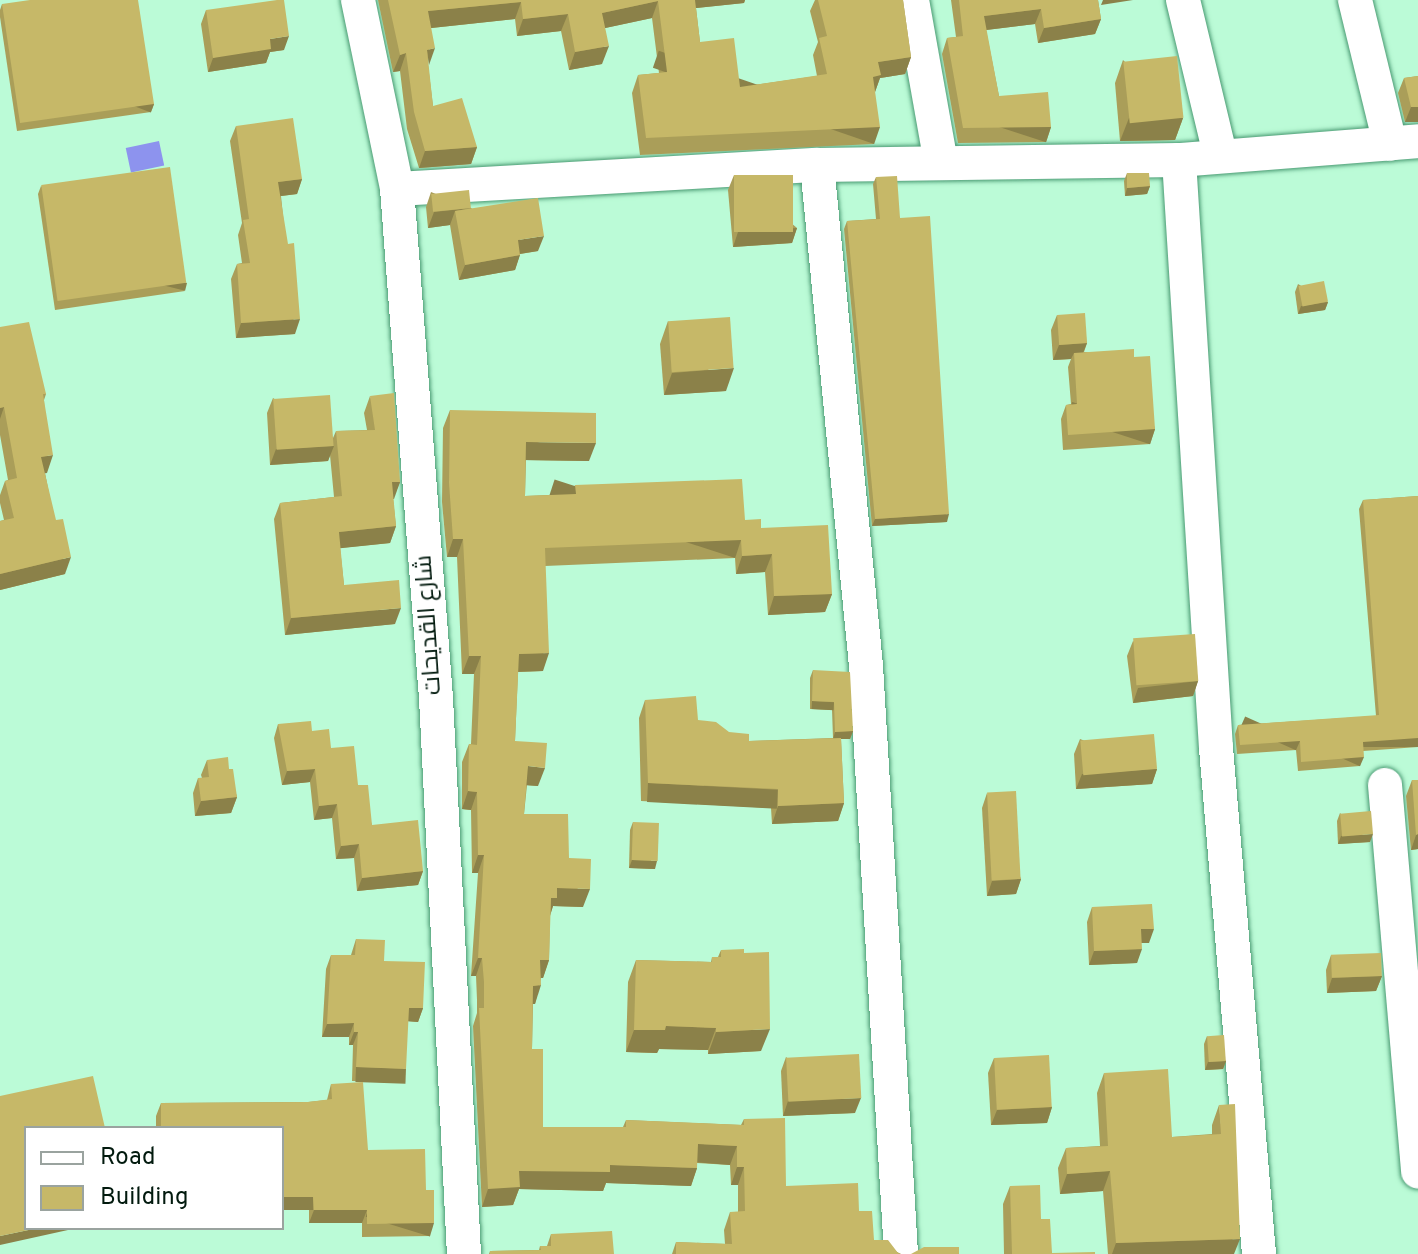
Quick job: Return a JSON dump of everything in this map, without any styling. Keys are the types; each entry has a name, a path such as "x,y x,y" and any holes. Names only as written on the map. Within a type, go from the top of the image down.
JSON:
{"street":[{"name":"شارع القديحات","path":"358,0 397,189 436,698 464,1254"},
{"path":"912,0 941,162"},
{"path":"1183,0 1220,154"},
{"path":"397,189 817,165 1179,160 1220,154 1404,142 1355,0"},
{"path":"1179,160 1216,748 1259,1254"},
{"path":"817,165 866,666 901,1254"},
{"path":"1385,785 1418,1172"}],"water":[{"path":"159,141 164,165 131,173 126,148"}],"building":[{"path":"30,0 138,0 154,104 20,123 2,4"},
{"path":"284,0 289,36 270,39 271,49 213,58 206,10"},
{"path":"388,0 695,0 700,42 734,38 740,87 827,74 819,38 827,36 818,0 903,0 911,57 878,62 881,75 873,77 880,127 646,138 638,75 667,72 658,1 602,13 609,46 575,52 568,14 523,19 521,2 428,11 435,48 427,50 433,106 462,98 477,147 425,151 414,112 406,53 400,55"},
{"path":"959,0 1098,0 1101,19 1044,28 1041,9 984,16 999,96 1048,92 1051,127 963,128 947,38 963,36"},
{"path":"1177,56 1183,118 1130,123 1123,62"},
{"path":"1418,76 1418,107 1411,107 1404,78"},
{"path":"293,118 302,179 278,182 288,244 294,243 300,319 241,323 237,264 250,263 243,220 249,219 236,126"},
{"path":"170,167 186,283 58,301 41,185"},
{"path":"1127,173 1149,173 1150,186 1127,188"},
{"path":"734,175 793,175 793,232 734,232"},
{"path":"897,176 900,218 930,216 949,514 875,519 847,221 880,219 876,177"},
{"path":"469,190 471,208 433,212 431,194"},
{"path":"538,198 544,236 518,240 520,255 465,265 455,211"},
{"path":"1324,281 1328,302 1302,307 1298,286"},
{"path":"1085,313 1087,343 1059,345 1057,315"},
{"path":"730,317 734,368 672,372 668,321"},
{"path":"29,322 46,394 43,394 53,455 41,457 56,520 63,519 71,557 0,574 0,521 14,518 5,481 17,478 4,407 0,408 0,327"},
{"path":"1134,349 1134,357 1150,356 1155,429 1068,435 1066,405 1077,404 1074,353"},
{"path":"394,393 400,482 392,482 396,526 339,532 344,585 399,580 401,608 291,618 280,503 342,496 336,431 375,430 370,396"},
{"path":"330,395 334,446 277,450 273,399"},
{"path":"450,410 596,413 596,443 526,442 525,496 576,494 575,485 742,479 745,520 761,519 761,528 828,525 832,594 774,596 772,554 742,556 741,540 545,548 549,653 519,654 515,741 547,743 545,768 528,766 524,814 568,814 569,858 591,859 590,889 557,888 557,898 551,898 549,960 540,960 541,985 533,986 532,1049 543,1049 543,1127 626,1127 626,1120 744,1125 744,1119 785,1118 786,1186 858,1183 859,1211 872,1211 874,1240 888,1240 901,1254 676,1254 676,1242 732,1244 730,1212 745,1211 744,1167 737,1167 737,1146 698,1144 697,1168 610,1165 610,1172 519,1171 520,1187 488,1189 479,1008 484,1008 484,982 482,958 478,958 484,855 478,855 477,792 468,791 469,744 477,745 481,656 469,656 463,539 453,539 449,483"},
{"path":"1418,496 1418,738 1363,742 1364,757 1301,762 1300,741 1240,745 1238,725 1379,715 1363,500"},
{"path":"1195,634 1198,681 1136,685 1133,638"},
{"path":"813,670 850,672 853,731 835,732 834,702 812,701"},
{"path":"696,696 698,720 716,722 729,732 749,734 749,741 841,738 844,803 778,806 778,789 648,783 645,700"},
{"path":"311,721 312,731 329,729 331,748 354,746 358,785 368,785 372,825 418,820 423,871 362,878 359,844 341,846 337,804 319,806 315,769 287,771 278,724"},
{"path":"1154,734 1157,769 1083,775 1080,740"},
{"path":"228,757 237,797 201,801 198,778 209,777 207,760"},
{"path":"1412,780 1418,780 1416,835"},
{"path":"1016,791 1021,879 992,880 987,793"},
{"path":"1371,811 1373,834 1342,837 1340,814"},
{"path":"633,822 659,823 658,861 632,860"},
{"path":"1152,904 1154,929 1141,929 1142,949 1094,951 1092,907"},
{"path":"356,939 385,940 384,961 425,962 423,1008 409,1008 406,1069 356,1067 358,1032 354,1032 354,1023 327,1024 331,955 355,955"},
{"path":"744,949 744,953 769,952 770,1029 716,1032 716,1028 666,1026 665,1030 634,1030 636,960 712,962 712,957 721,957 721,950"},
{"path":"1381,953 1382,976 1332,978 1331,955"},
{"path":"1224,1035 1226,1061 1209,1062 1207,1036"},
{"path":"859,1054 861,1098 788,1102 786,1058"},
{"path":"1049,1055 1052,1107 997,1110 994,1058"},
{"path":"1168,1069 1172,1137 1221,1134 1219,1105 1235,1104 1240,1239 1116,1243 1110,1171 1067,1174 1066,1148 1108,1146 1104,1073"},
{"path":"93,1076 105,1126 24,1126 24,1230 28,1230 0,1236 0,1096"},
{"path":"363,1082 368,1150 425,1149 426,1190 434,1190 434,1223 367,1224 367,1210 314,1210 313,1197 284,1197 284,1126 161,1126 161,1103 308,1102 332,1099 331,1084"},
{"path":"1040,1185 1041,1219 1050,1219 1052,1253 1095,1254 1012,1254 1010,1186"},
{"path":"612,1231 614,1254 490,1254 490,1251 541,1250 540,1246 551,1246 551,1234"},
{"path":"924,1247 959,1247 959,1254 911,1254"}]}
